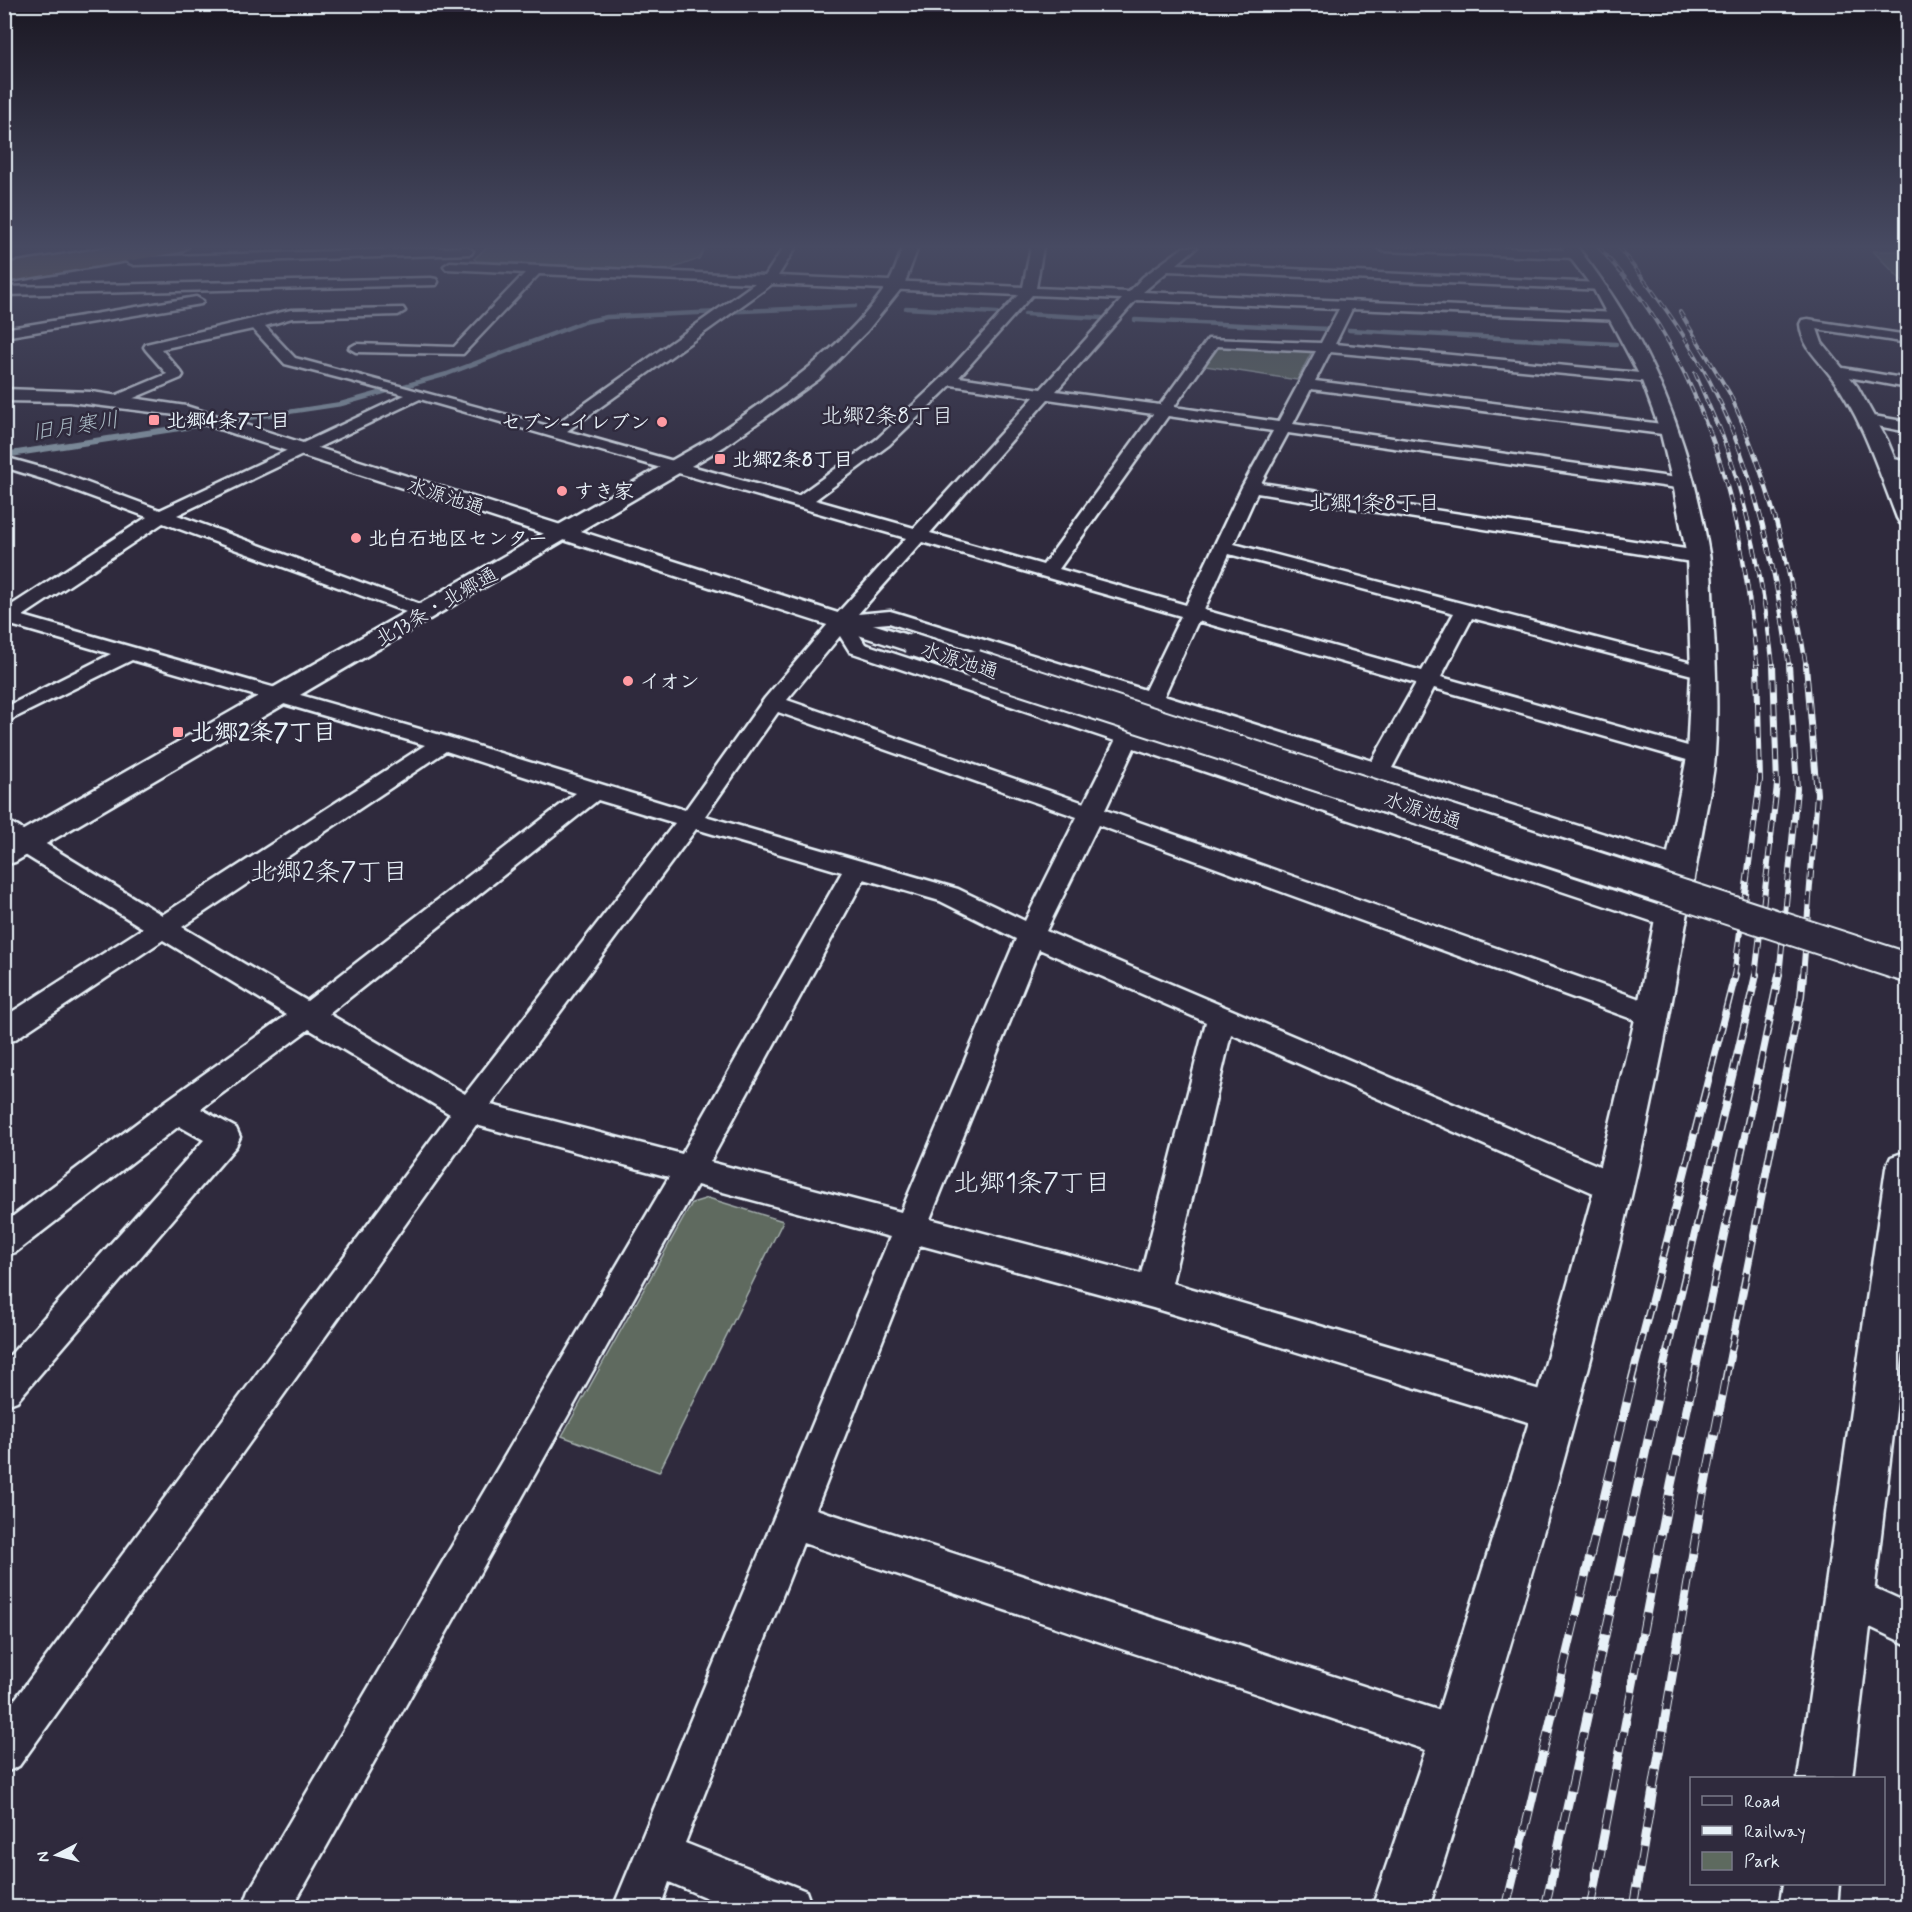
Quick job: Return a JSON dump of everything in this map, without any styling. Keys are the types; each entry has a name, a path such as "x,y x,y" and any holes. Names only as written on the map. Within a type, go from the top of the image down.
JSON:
{"street":[{"path":"117,400 176,375 151,347 200,336"},
{"path":"267,336 290,361 458,351 472,336"},
{"path":"343,359 370,336"},
{"path":"553,433 691,336"},
{"name":"北13条・北郷通","path":"11,842 282,696 424,612 679,467 813,375 852,336"},
{"path":"800,503 883,442 948,380 988,336"},
{"path":"4,1751 469,1111 691,818 773,703 841,621 920,536 1097,336"},
{"path":"1152,699 1251,487 1330,336"},
{"path":"1400,1908 1456,1738 1554,1412 1614,1187 1653,1015 1669,918 1701,757 1704,672 1698,556 1684,484 1670,430 1650,378 1627,336"},
{"path":"1809,336 1837,371 1868,420 1885,462 1902,491 1908,518"},
{"path":"1890,336 1908,339"},
{"path":"1048,571 1213,342 1324,347 1650,378"},
{"path":"343,359 386,385 1701,757"},
{"path":"1837,371 1908,384"},
{"path":"948,380 1684,484"},
{"path":"1307,384 1670,430"},
{"path":"4,617 18,611 161,516 302,450 412,392"},
{"name":"水源池通","path":"4,395 68,395 179,410 841,621 1908,968"},
{"path":"1868,420 1908,427"},
{"path":"4,462 52,476 424,612"},
{"path":"1885,462 1908,467"},
{"path":"1251,487 1698,556"},
{"path":"1223,547 1704,672"},
{"path":"1353,813 1380,772 1466,610"},
{"path":"4,617 443,743 949,895 1031,935 1614,1187"},
{"path":"841,621 890,617 1679,866"},
{"path":"841,621 857,648 1669,918"},
{"path":"4,717 132,652"},
{"path":"773,703 1092,814 1653,1015"},
{"path":"636,1908 909,1228 1031,935 1128,738"},
{"path":"4,1032 443,743"},
{"path":"4,1242 177,1110 308,1015 594,790"},
{"path":"11,842 164,928 469,1111 1153,1293 1554,1412"},
{"path":"266,1908 688,1171 857,868"},
{"path":"1153,1293 1221,1017"},
{"path":"4,1389 225,1137 177,1110"},
{"path":"1825,1777 1907,1165"},
{"path":"792,1520 1456,1738"},
{"path":"1848,1596 1908,1625"},
{"path":"658,1855 789,1908"},
{"path":"1808,1908 1811,1885"}],"green space":[{"path":"1219,347 1308,350 1311,353 1297,380 1205,366"},
{"path":"708,1198 783,1221 659,1472 562,1436 692,1203"}],"waterway":[{"name":"旧月寒川","path":"176,429 341,404 447,374 547,336"},
{"name":"旧月寒川","path":"1468,336 1616,344"},
{"name":"旧月寒川","path":"4,455 186,427"}],"railway":[{"path":"1665,336 1687,378 1708,429"},
{"path":"1683,336 1709,379 1732,429"},
{"path":"1695,336 1730,394 1745,429"},
{"path":"1695,373 1719,429"},
{"path":"1708,427 1734,515 1750,605 1757,666"},
{"path":"1719,427 1739,485 1754,545 1773,666"},
{"path":"1731,427 1752,485 1768,545 1789,666"},
{"path":"1744,427 1765,485 1782,545 1806,666"},
{"path":"1734,977 1760,780 1757,665"},
{"path":"1755,977 1777,785 1773,665"},
{"path":"1779,977 1797,789 1789,665"},
{"path":"1803,977 1817,794 1806,665"},
{"path":"1631,1382 1735,975"},
{"path":"1660,1382 1756,975"},
{"path":"1693,1382 1779,975"},
{"path":"1725,1382 1801,996 1803,975"},
{"path":"1506,1908 1632,1381"},
{"path":"1545,1908 1661,1381"},
{"path":"1590,1908 1693,1381"},
{"path":"1633,1908 1701,1505 1725,1381"}],"place":[{"name":"北郷4条7丁目","path":"154,420"},
{"name":"セブン-イレブン","path":"662,422"},
{"name":"北郷2条8丁目","path":"720,459"},
{"name":"すき家","path":"562,491"},
{"name":"北白石地区センター","path":"356,538"},
{"name":"イオン","path":"628,681"},
{"name":"北郷2条7丁目","path":"178,732"}],"district":[{"name":"北郷2条8丁目","path":"887,415"},
{"name":"北郷1条8丁目","path":"1374,502"},
{"name":"北郷2条7丁目","path":"329,871"},
{"name":"北郷1条7丁目","path":"1032,1182"}]}
